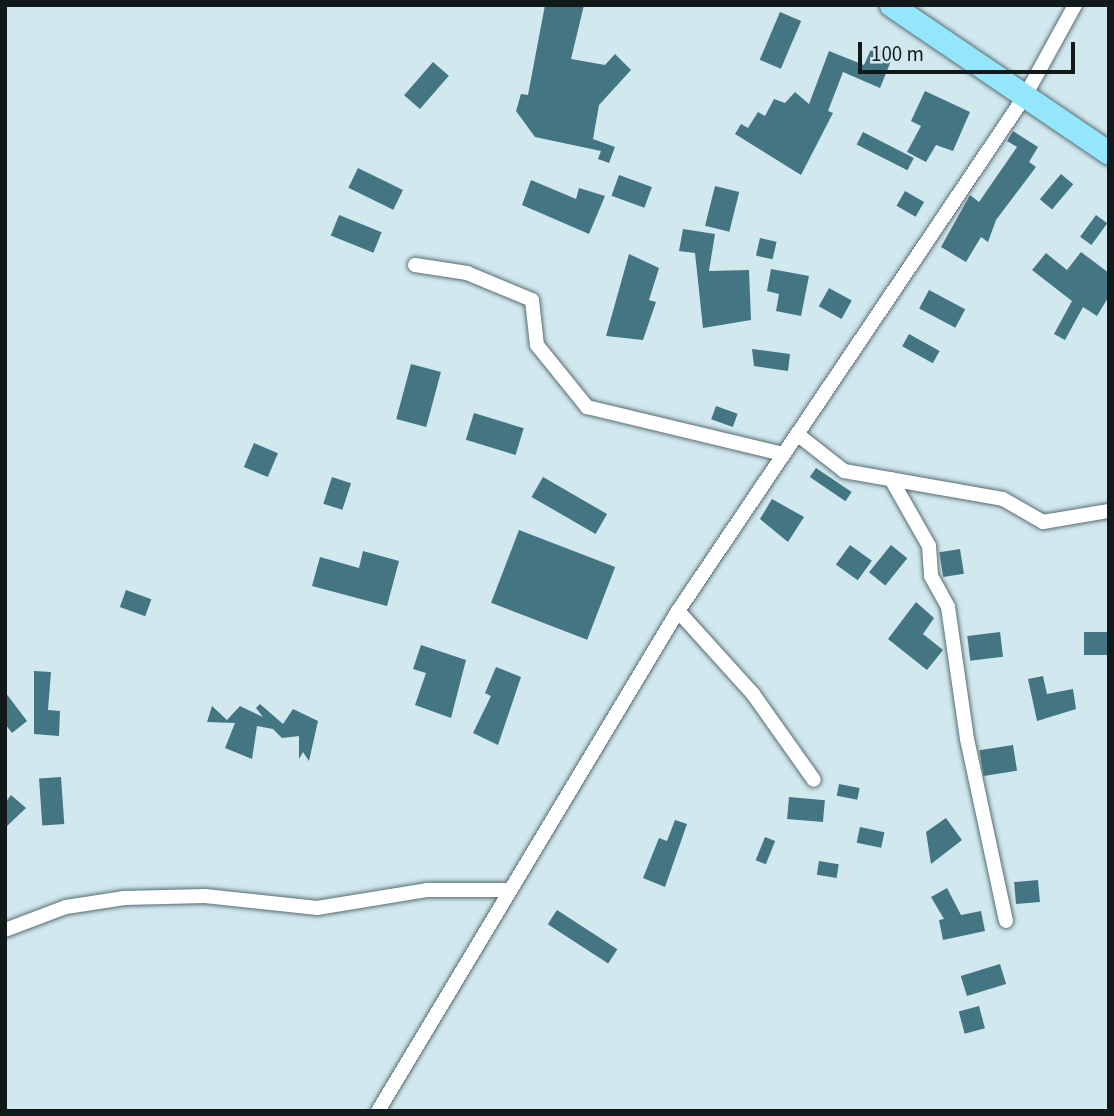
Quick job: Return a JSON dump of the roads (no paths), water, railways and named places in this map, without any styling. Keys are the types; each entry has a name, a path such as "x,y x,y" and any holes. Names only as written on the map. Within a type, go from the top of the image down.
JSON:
{"highway":[{"path":"891,5 1109,153"}],"street":[{"path":"379,1111 678,611 1026,96 1075,5"},
{"path":"415,265 467,273 532,300 537,345 587,407 783,454"},
{"path":"797,434 844,471 1003,499 1043,522 1109,511"},
{"path":"891,479 929,546 930,576 948,607 967,739 1006,921"},
{"path":"678,611 752,694 814,780"},
{"path":"5,930 66,907 124,898 205,896 317,908 427,890 510,890"}]}
